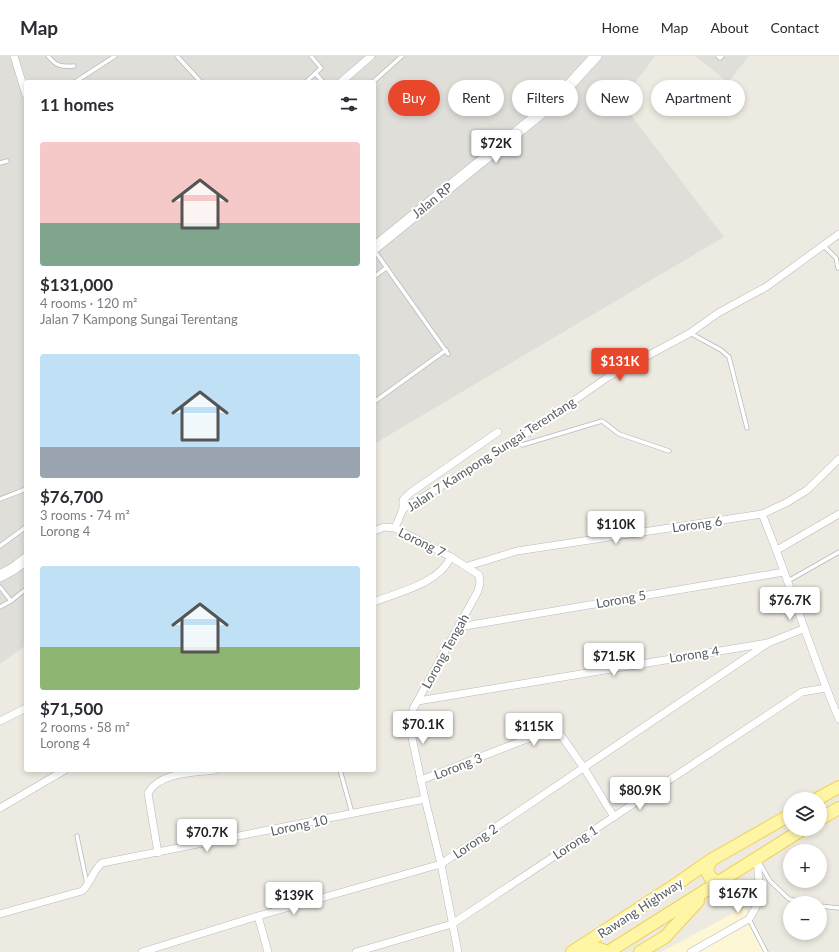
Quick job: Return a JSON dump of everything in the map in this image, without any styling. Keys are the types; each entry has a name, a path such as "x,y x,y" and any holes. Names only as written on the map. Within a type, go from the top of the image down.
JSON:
{"main road":[{"path":"827,794 839,787"},
{"path":"827,815 839,808"},
{"name":"Rawang Highway","path":"573,952 711,860 783,819"},
{"name":"Rawang Highway","path":"608,952 792,836"},
{"path":"711,860 707,869 709,876 714,880 721,882"},
{"path":"640,952 665,937 708,890"},
{"path":"573,952 590,948 608,952"}],"street":[{"path":"14,56 24,88"},
{"path":"344,80 371,56"},
{"name":"Jalan RP","path":"376,247 552,104 596,56"},
{"name":"Jalan 7 Kampong Sungai Terentang","path":"395,528 404,509 516,441 608,377 690,334 718,313 766,287 839,234"},
{"path":"404,509 403,500 410,493 498,432"},
{"name":"Lorong 6","path":"468,566 517,551 762,514 786,503 807,490 839,459"},
{"path":"762,514 777,550 803,629 839,719"},
{"path":"777,550 839,514"},
{"name":"Lorong 7","path":"376,530 384,527 395,528 468,566"},
{"path":"376,601 434,578 448,565 452,557"},
{"path":"0,576 14,569 24,561"},
{"name":"Lorong Tengah","path":"458,952 441,864 411,733 413,709 459,627 480,583 479,575 468,566"},
{"name":"Lorong 5","path":"459,627 784,572"},
{"name":"Lorong 4","path":"418,701 768,643 803,629"},
{"name":"Lorong 2","path":"142,952 258,916 441,864 768,643"},
{"name":"Lorong 1","path":"356,952 452,924 802,692 826,688"},
{"path":"0,721 24,709"},
{"name":"Lorong 3","path":"421,780 549,731 554,731 560,734 584,768 614,817"},
{"path":"0,808 62,772"},
{"path":"158,853 148,793 152,786 160,780 203,772"},
{"name":"Lorong 10","path":"87,886 97,867 102,863 425,799"},
{"path":"691,952 749,919 756,907 760,895 757,858"},
{"path":"0,914 82,891 87,886"},
{"path":"258,916 268,952"}],"lane":[{"path":"48,56 55,65 63,67 74,66"},
{"path":"78,80 115,56"},
{"path":"177,56 199,80"},
{"path":"308,80 321,68 311,56"},
{"path":"375,80 402,56"},
{"path":"718,56 720,58 722,56"},
{"path":"316,74 321,80"},
{"path":"0,163 7,161"},
{"path":"823,245 836,258 838,268"},
{"path":"376,252 447,352 376,401"},
{"path":"376,276 386,268"},
{"path":"690,334 721,350 729,357 747,428"},
{"path":"516,441 522,445 602,421 618,434 669,451"},
{"path":"0,499 24,490"},
{"path":"0,546 24,528"},
{"path":"788,582 839,552"},
{"path":"0,586 12,601"},
{"path":"0,607 12,601 24,591"},
{"path":"341,772 352,813"},
{"path":"77,836 87,886"},
{"path":"757,858 775,886 786,896"},
{"path":"827,907 839,908"},
{"path":"749,919 766,952"}],"shaded area":[{"path":"0,56 655,56 637,80 586,80 586,116 632,116 724,237 376,443 376,80 24,80 24,646 0,664"},
{"path":"695,56 749,56 730,80 725,80"},
{"path":"745,907 768,952 661,952"}]}
